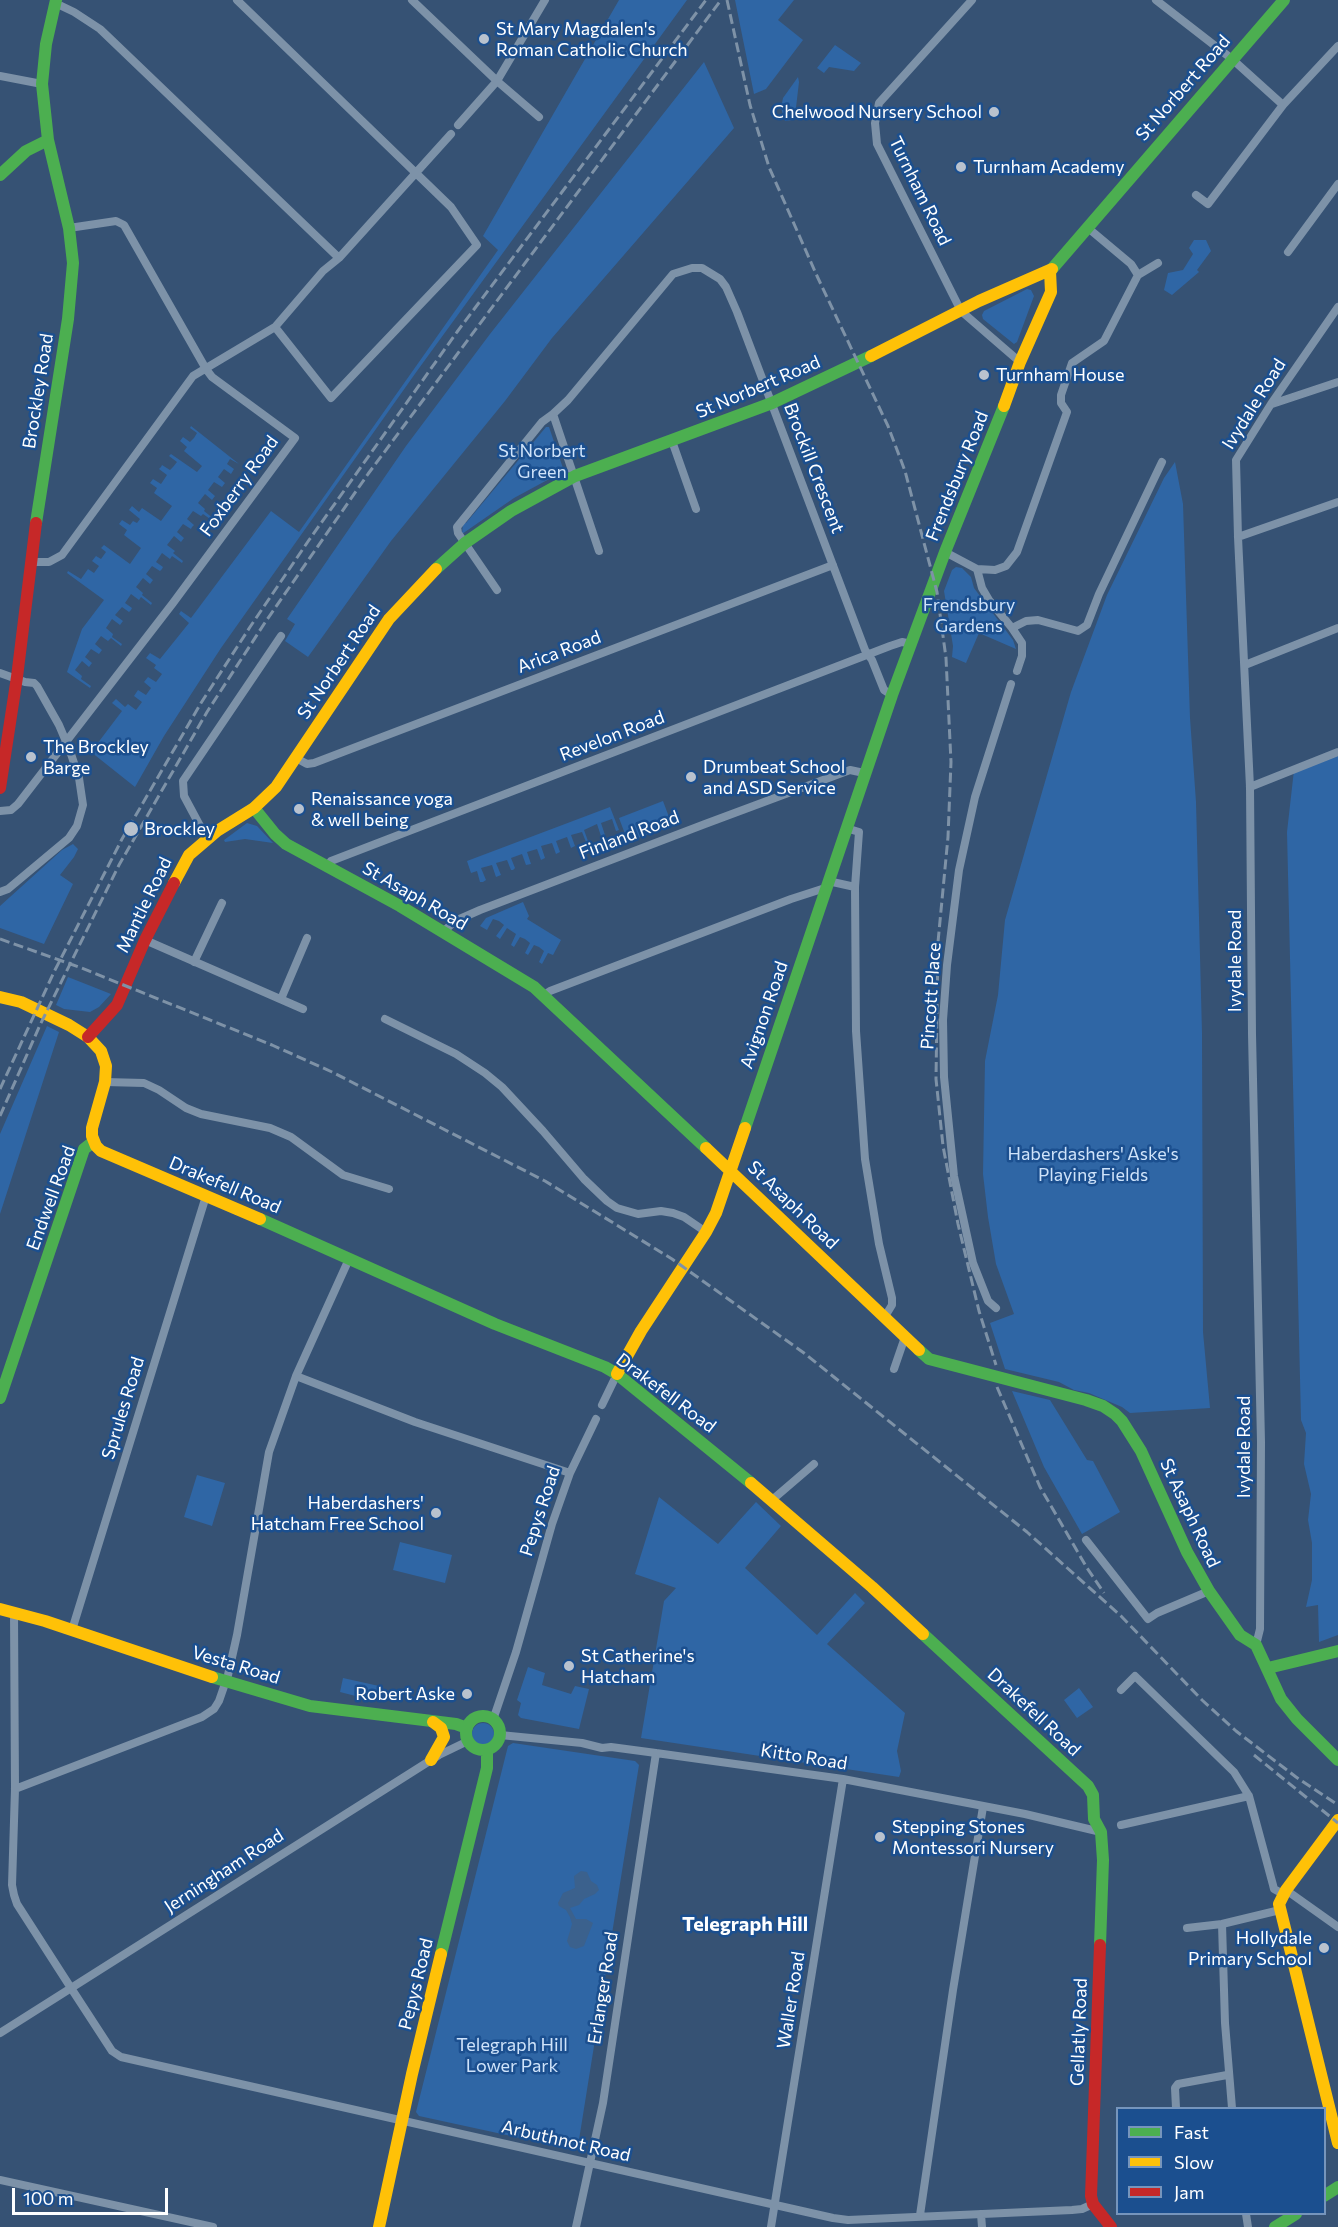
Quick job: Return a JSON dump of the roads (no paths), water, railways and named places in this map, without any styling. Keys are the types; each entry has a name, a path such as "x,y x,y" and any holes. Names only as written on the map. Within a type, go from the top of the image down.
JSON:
{"street":[{"path":"237,0 451,207 477,245 331,398 275,327"},
{"path":"412,0 497,81 539,117"},
{"path":"458,125 497,81 545,0"},
{"name":"Turnham Road","path":"972,0 879,104 874,123 877,144 961,311 1020,362"},
{"path":"1156,0 1232,59 1283,105"},
{"name":"St Norbert Road","path":"254,808 276,787 388,619 423,581 465,543 511,511 575,476 772,403 826,379 961,311 1050,271 1284,0"},
{"path":"55,1 99,29 339,258"},
{"name":"Brockley Road","path":"0,788 17,677 30,562 69,307 73,263 69,228 48,140 42,84 46,44 55,1"},
{"path":"1196,195 1208,204 1283,105 1338,46"},
{"path":"0,76 42,84"},
{"path":"30,562 49,562 62,555 193,376 275,327 323,271 339,258 451,134"},
{"path":"0,175 26,151 48,140"},
{"path":"1288,252 1338,184"},
{"name":"Foxberry Road","path":"0,811 11,810 18,804 173,603 295,438 212,377 124,225 116,221 69,228"},
{"path":"1088,228 1131,264 1137,276"},
{"path":"945,552 977,569 995,570 1006,566 1017,552 1067,412 1060,403 1072,363 1104,341 1137,276 1158,263"},
{"name":"Brockill Crescent","path":"553,414 575,392 665,281 673,274 692,268 711,272 726,287 868,655"},
{"name":"Frendsbury Road","path":"892,695 945,552 994,435 1020,362 1051,292 1050,271"},
{"name":"Ivydale Road","path":"1256,1645 1260,1629 1261,1442 1252,1034 1250,787 1236,460 1271,404 1338,307"},
{"path":"1271,404 1338,382"},
{"path":"497,590 458,533 459,522 542,422 553,414 599,550"},
{"path":"672,441 696,509"},
{"path":"1012,628 1026,621 1038,620 1078,631 1087,625 1099,594 1162,462"},
{"path":"1238,537 1338,502"},
{"name":"Arica Road","path":"296,758 307,764 314,763 833,565"},
{"path":"977,569 982,588 989,600 1022,643 1023,649 1017,671"},
{"path":"1245,665 1338,628"},
{"path":"207,839 184,796 183,781 281,636"},
{"name":"Revelon Road","path":"327,867 331,861 902,642 912,644"},
{"path":"868,655 884,690 892,695"},
{"path":"0,673 17,677 25,682 34,682 37,686 59,725 79,778 83,802 77,826 69,838 8,889 0,892"},
{"name":"Pincott Place","path":"996,1308 988,1301 973,1263 956,1184 944,1077 943,1020 947,965 959,870 975,797 1011,684"},
{"name":"Avignon Road","path":"617,1374 716,1213 892,695"},
{"path":"1250,787 1338,752"},
{"name":"Finland Road","path":"443,932 455,921 480,910 694,828 850,770 864,773"},
{"name":"Mantle Road","path":"88,1037 117,1005 146,940 189,855 207,839 254,808"},
{"name":"St Asaph Road","path":"254,808 286,844 443,932 544,995 929,1359 1103,1406 1122,1421 1141,1451 1187,1552 1209,1591 1240,1635 1256,1645"},
{"path":"846,828 859,832 855,887 859,1098 870,1191 879,1244 892,1298 892,1305 884,1318"},
{"path":"544,995 826,885 855,887"},
{"path":"194,962 222,903"},
{"path":"281,999 307,938"},
{"path":"146,940 303,1009"},
{"name":"Endwell Road","path":"0,997 21,1002 53,1016 88,1037 101,1052 106,1066 105,1083 92,1128 93,1142 84,1149 0,1398"},
{"path":"385,1018 456,1054 502,1087 584,1179 617,1208 638,1214 673,1212 706,1232"},
{"path":"105,1083 144,1083 186,1108 201,1114 270,1128 291,1137 343,1175 389,1189"},
{"name":"Drakefell Road","path":"93,1142 101,1151 495,1324 605,1367 617,1374 772,1500 872,1587 1088,1786 1093,1795 1094,1819 1101,1832"},
{"name":"Sprules Road","path":"72,1630 207,1196"},
{"path":"15,1789 202,1717 219,1701 237,1635 269,1452 296,1376 349,1259"},
{"path":"894,1369 905,1337"},
{"path":"602,1405 617,1374"},
{"path":"296,1376 415,1422 570,1473"},
{"name":"Pepys Road","path":"493,1720 516,1652 552,1524 570,1473 596,1419"},
{"path":"772,1500 814,1464"},
{"path":"1086,1540 1148,1618 1209,1591"},
{"name":"Vesta Road","path":"0,1609 72,1630 226,1682 310,1706 456,1724 467,1728"},
{"name":"Arbuthnot Road","path":"14,1613 15,1789 12,1885 14,1895 17,1904 70,1988 112,2051 121,2057 848,2220 1082,2209 1093,2204"},
{"path":"1256,1645 1281,1698 1297,1719 1338,1760"},
{"path":"1268,1668 1324,1656 1338,1650"},
{"path":"1121,1690 1135,1676 1234,1772 1249,1796 1273,1885 1278,1892 1284,1892 1338,1927"},
{"path":"479,1716 498,1724 500,1735 495,1745 487,1750 480,1750 468,1741 467,1728 473,1718 479,1716"},
{"path":"431,1760 444,1737 441,1728 433,1722"},
{"name":"Kitto Road","path":"500,1735 582,1743 602,1748 656,1753 843,1779 983,1808 1025,1814 1101,1832"},
{"name":"Jerningham Road","path":"0,2033 431,1760 468,1741"},
{"name":"Pepys Road","path":"379,2227 401,2121 487,1768 487,1750"},
{"name":"Erlanger Road","path":"576,2227 603,2103 656,1753"},
{"name":"Waller Road","path":"771,2227 843,1779"},
{"path":"1121,1825 1249,1796"},
{"path":"920,2215 953,1990 983,1808"},
{"path":"1338,1820 1284,1892 1279,1904 1338,2143"},
{"name":"Gellatly Road","path":"1093,2204 1091,2196 1103,1860 1101,1832"},
{"path":"1187,1928 1222,1924 1280,1910"},
{"path":"1222,1924 1227,2075 1232,2107"},
{"path":"1176,2107 1175,2088 1178,2084 1227,2075"},
{"path":"0,2180 213,2227"},
{"path":"1093,2204 1111,2227"},
{"path":"981,2214 982,2227"},
{"path":"1275,2227 1294,2215"}],"railway":[{"path":"0,1089 54,972 122,839 201,703 250,627 457,332 706,0"},
{"path":"0,1116 40,1025 119,865 207,712 266,621 368,474 721,0"},
{"path":"727,0 750,105 769,167 817,276 888,426 905,471 937,592 946,658 951,762 948,837 938,942 936,1079 943,1146 958,1224 979,1311 996,1365"},
{"path":"0,939 79,967 272,1045 332,1072 545,1181 672,1259 804,1353 1027,1532 1121,1616 1202,1700 1236,1731 1296,1777 1338,1805"},
{"path":"997,1387 1040,1487 1104,1593"},
{"path":"1254,1755 1338,1823"}],"place":[{"name":"St Mary Magdalen's Roman Catholic Church","path":"484,39"},
{"name":"Chelwood Nursery School","path":"994,112"},
{"name":"Turnham Academy","path":"961,167"},
{"name":"Turnham House","path":"984,375"},
{"name":"The Brockley Barge","path":"31,757"},
{"name":"Drumbeat School and ASD Service","path":"691,777"},
{"name":"Renaissance yoga & well being","path":"299,809"},
{"name":"Brockley","path":"131,829"},
{"name":"Haberdashers' Hatcham Free School","path":"436,1513"},
{"name":"St Catherine's Hatcham","path":"569,1666"},
{"name":"Robert Aske","path":"467,1694"},
{"name":"Stepping Stones Montessori Nursery","path":"880,1837"},
{"name":"Hollydale Primary School","path":"1324,1948"}],"district":[{"name":"Telegraph Hill","path":"745,1924"}],"park label":[{"name":"St Norbert Green","path":"542,461"},
{"name":"Frendsbury Gardens","path":"969,615"},
{"name":"Haberdashers' Aske's Playing Fields","path":"1093,1164"},
{"name":"Telegraph Hill Lower Park","path":"512,2055"}]}
